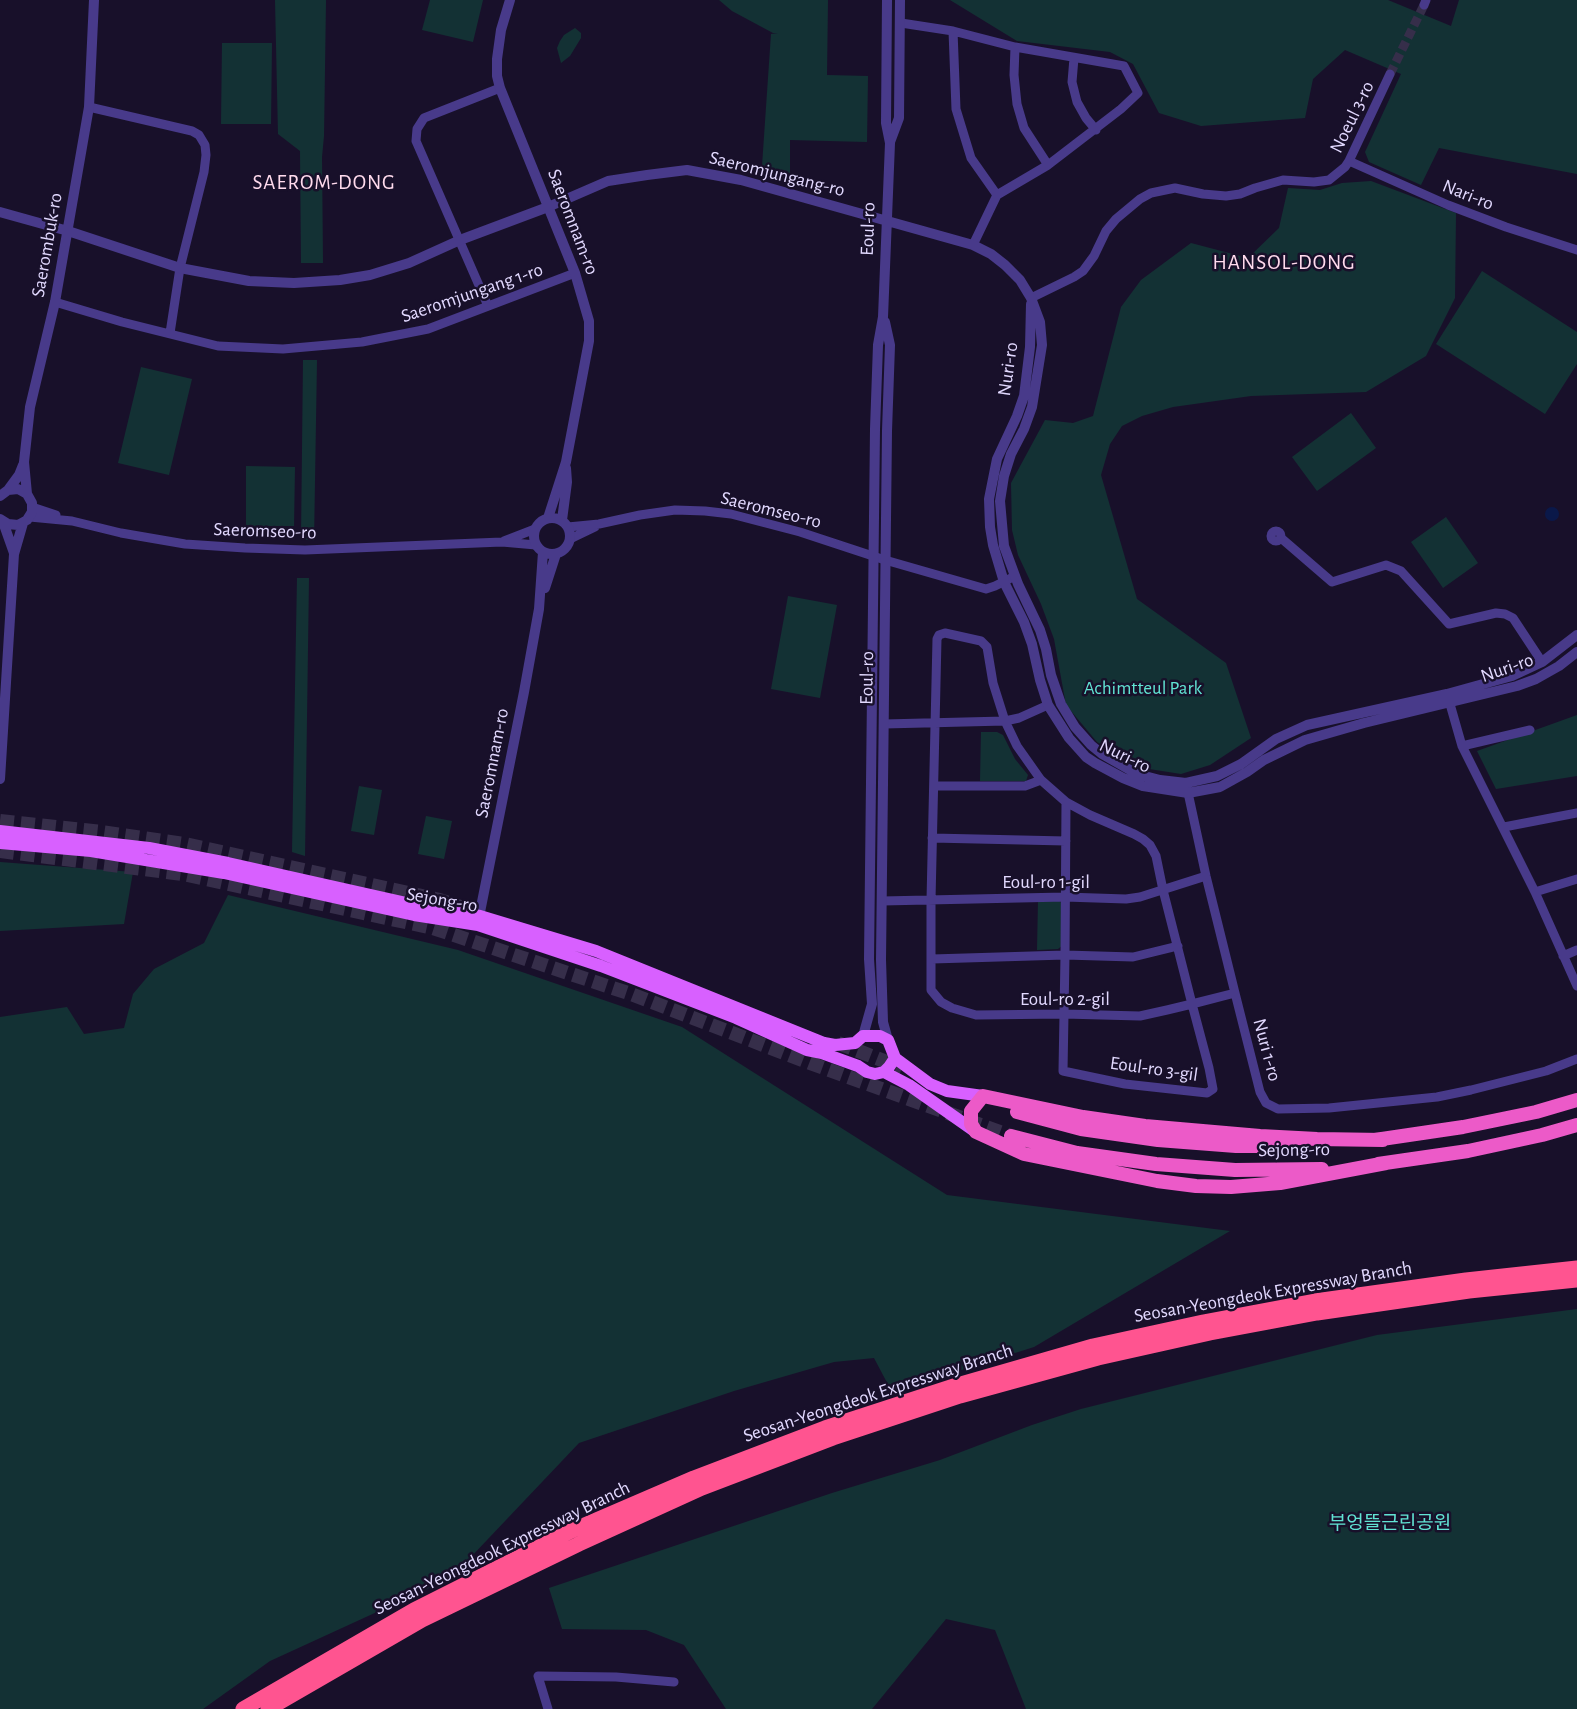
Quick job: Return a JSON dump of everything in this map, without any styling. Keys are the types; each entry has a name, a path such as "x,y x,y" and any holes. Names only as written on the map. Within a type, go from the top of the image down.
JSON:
{"highway":[{"path":"1383,1140 1260,1136 1145,1126 1083,1117 982,1096 971,1111 971,1124 976,1132 1024,1154 1157,1181 1196,1186 1231,1187 1280,1183 1386,1163"},
{"name":"Sejong-ro","path":"1017,1112 1081,1129 1168,1141 1236,1146 1318,1146 1383,1140 1464,1127 1536,1112 1577,1100"},
{"name":"Sejong-ro","path":"1011,1136 1077,1153 1166,1165 1235,1170 1319,1170 1386,1163 1468,1151 1542,1135 1577,1125"},
{"name":"Seosan-Yeongdeok Expressway Branch","path":"243,1709 414,1610 571,1532 694,1478 825,1428 954,1386 1093,1346 1203,1322 1334,1298 1466,1280 1577,1268"},
{"name":"Seosan-Yeongdeok Expressway Branch","path":"268,1709 422,1620 579,1544 702,1488 833,1438 960,1396 1098,1358 1210,1333 1317,1313 1469,1291 1577,1280"}],"main road":[{"name":"Sejong-ro","path":"0,831 78,838 149,848 236,865 479,920 596,951 812,1039 835,1045 880,1036 888,1040"},
{"name":"Sejong-ro","path":"0,843 91,851 224,873 414,915 479,920 736,1018 807,1050 822,1052 858,1066 867,1072 874,1074 884,1072 909,1085 976,1132"},
{"path":"858,1066 854,1058 859,1040"},
{"path":"888,1040 895,1058 930,1084 947,1091 982,1096"},
{"path":"884,1072 895,1058"}],"street":[{"name":"Saerombuk-ro","path":"28,516 30,498 27,494 24,462 30,407 55,302 89,107 94,0"},
{"name":"Saeromnam-ro","path":"510,0 501,30 497,76 500,88 575,273 588,321 589,342 566,462 548,518"},
{"name":"Eoul-ro","path":"859,1040 872,1004 868,959 874,429 878,345 884,317 890,143 886,123 887,0"},
{"name":"Eoul-ro","path":"890,143 899,118 900,0"},
{"path":"901,23 953,31 1015,47 1124,66 1138,93 1096,130 1048,166 997,195 973,245"},
{"path":"953,31 956,109 971,158 997,195"},
{"path":"1015,47 1014,76 1017,104 1024,128 1048,166"},
{"path":"1074,58 1072,82 1077,102 1086,118 1096,130"},
{"name":"Noeul 3-ro","path":"1031,298 1074,278 1083,271 1094,256 1103,236 1116,219 1140,199 1151,193 1175,188 1209,195 1226,196 1240,194 1283,180 1314,182 1329,180 1350,161 1390,74"},
{"path":"488,306 416,141 417,129 424,118 500,88"},
{"path":"89,107 192,131 199,135 206,145 204,172 180,268 170,334"},
{"name":"Nari-ro","path":"1350,161 1448,205 1506,227 1577,250"},
{"name":"Saeromjungang-ro","path":"0,212 68,231 180,268 249,281 294,283 340,280 370,275 410,264 460,240 548,207 608,181 647,174 687,170 741,180 886,221"},
{"name":"Nuri-ro","path":"886,221 973,245 991,254 1020,280 1031,298 1040,322 1042,345 1032,407 1024,429 1011,454 1004,476 1000,501 1004,546 1015,576 1040,630 1051,675 1061,704 1080,732 1102,754 1138,774 1187,788"},
{"name":"Saeromjungang 1-ro","path":"55,302 122,322 218,346 260,349 316,347 362,342 428,329 575,273"},
{"name":"Nuri-ro","path":"1031,298 1030,347 1024,396 1017,416 996,459 989,500 990,527 993,545 1004,582 1024,622 1048,705 1069,738 1086,757 1095,763 1143,786 1187,788 1241,764 1276,740 1307,725 1517,686 1536,679 1559,666 1577,652"},
{"name":"Eoul-ro","path":"884,317 890,345 885,560 881,960 883,1022 888,1040"},
{"path":"4,493 19,475 24,462"},
{"name":"Saeromnam-ro","path":"565,524 566,462"},
{"path":"4,493 18,489 27,494"},
{"name":"Saeromseo-ro","path":"599,524 675,510 731,514 800,532 885,560 986,589 1015,576"},
{"path":"2,520 13,526 28,516"},
{"path":"0,779 14,554 28,516"},
{"name":"Saeromseo-ro","path":"28,516 72,521 121,533 184,544 245,548 305,550 502,542"},
{"path":"540,548 534,540 535,529 538,524 548,518 553,517 565,524 599,524"},
{"path":"2,520 14,554"},
{"path":"565,524 570,539"},
{"path":"502,542 540,548 556,554 565,548 570,539 599,524"},
{"path":"502,542 535,529"},
{"path":"1281,538 1332,582 1386,566 1401,571 1449,624 1496,613 1505,614 1513,618 1542,662"},
{"name":"Saeromnam-ro","path":"539,608 540,548"},
{"name":"Saeromnam-ro","path":"479,920 539,608 556,554"},
{"name":"Eoul-ro 3-gil","path":"931,900 937,639 939,635 945,633 981,641 986,647 993,683 1004,721 1017,746 1041,780 1066,802 1090,816 1143,839 1150,845 1156,856 1211,1080 1212,1089 1207,1093 1126,1084 1063,1071 1066,802"},
{"name":"Nuri-ro","path":"1448,698 1512,676 1542,662 1577,635"},
{"path":"1448,698 1462,746 1504,827 1577,986"},
{"path":"884,724 1004,721 1019,718 1048,705"},
{"path":"1462,746 1530,730"},
{"path":"934,786 1025,786 1041,780"},
{"name":"Nuri 1-ro","path":"1187,788 1206,876 1235,993 1260,1092 1266,1103 1278,1109 1329,1108 1437,1097 1546,1071 1577,1059"},
{"path":"1504,827 1577,813"},
{"path":"932,838 1066,841"},
{"name":"Eoul-ro 1-gil","path":"882,901 1065,897 1126,899 1140,897 1206,876"},
{"path":"1535,892 1577,879"},
{"name":"Eoul-ro 2-gil","path":"931,900 931,990 941,1002 952,1008 976,1015 1064,1014 1140,1016 1235,993"},
{"path":"932,959 1064,955 1133,958 1178,946"},
{"path":"1564,956 1577,950"},
{"path":"548,1709 538,1676 616,1677 674,1682"}],"green space":[{"path":"275,0 326,0 322,157 323,263 301,263 300,151 278,134"},
{"path":"430,0 483,0 473,42 422,30"},
{"path":"719,0 828,0 827,75 868,76 867,142 790,140 790,174 762,166 771,34 778,33 773,33 732,11"},
{"path":"950,0 1388,0 1451,26 1459,0 1577,0 1577,174 1439,148 1421,185 1369,162 1365,152 1401,74 1345,50 1313,79 1305,118 1201,126 1159,113 1133,64 1110,52 1017,41"},
{"path":"575,28 581,33 581,38 570,56 561,63 557,48 564,35"},
{"path":"222,43 272,43 271,124 221,124"},
{"name":"Achimtteul Park","path":"1371,181 1456,213 1455,298 1426,356 1366,392 1251,396 1173,407 1142,416 1122,426 1110,444 1101,475 1137,599 1226,663 1251,738 1210,765 1181,774 1143,768 1097,742 1066,705 1054,639 1041,604 1018,555 1012,530 1011,483 1045,420 1073,423 1093,416 1121,307 1141,280 1191,243 1248,258 1279,228 1288,188 1320,190 1342,183"},
{"path":"1482,271 1577,332 1577,364 1545,414 1436,344"},
{"path":"303,360 317,360 314,541 301,539"},
{"path":"141,367 192,379 169,475 118,463"},
{"path":"1351,413 1376,448 1317,491 1292,457"},
{"path":"246,466 295,467 294,526 246,526"},
{"path":"1446,517 1478,563 1443,588 1411,542"},
{"path":"297,578 309,578 305,856 292,852"},
{"path":"788,596 837,605 820,698 771,689"},
{"path":"1577,715 1577,776 1496,789 1477,751"},
{"path":"981,732 997,732 1003,735 1015,759 1028,775 1026,781 980,781"},
{"path":"359,786 382,790 374,835 351,831"},
{"path":"426,816 452,821 444,859 418,854"},
{"path":"0,862 133,872 124,924 0,931"},
{"path":"228,895 458,950 682,1027 947,1195 1230,1231 1034,1347 892,1392 874,1358 834,1362 734,1391 579,1443 451,1578 270,1661 203,1709 0,1709 0,1017 67,1007 84,1034 124,1028 133,994 154,969 204,943"},
{"path":"1038,901 1059,901 1063,904 1063,945 1058,949 1037,950"},
{"name":"부엉뜰근린공원","path":"1577,1309 1577,1709 1026,1709 995,1630 946,1619 872,1709 726,1709 684,1645 646,1630 562,1629 549,1588 832,1493 940,1460 1032,1425 1081,1409 1377,1335"}],"shaded area":[{"path":"1549,507 1555,507 1559,514 1555,521 1549,521 1545,517 1545,511"}],"tunnel":[{"path":"1390,74 1424,5"},
{"path":"0,821 102,832 185,844 440,900 472,911"},
{"path":"0,851 183,874 433,928 631,994 810,1063 1011,1136"},
{"path":"838,1043 902,1068"}],"district":[{"name":"SAEROM-DONG","path":"324,183"},
{"name":"HANSOL-DONG","path":"1284,263"}]}
